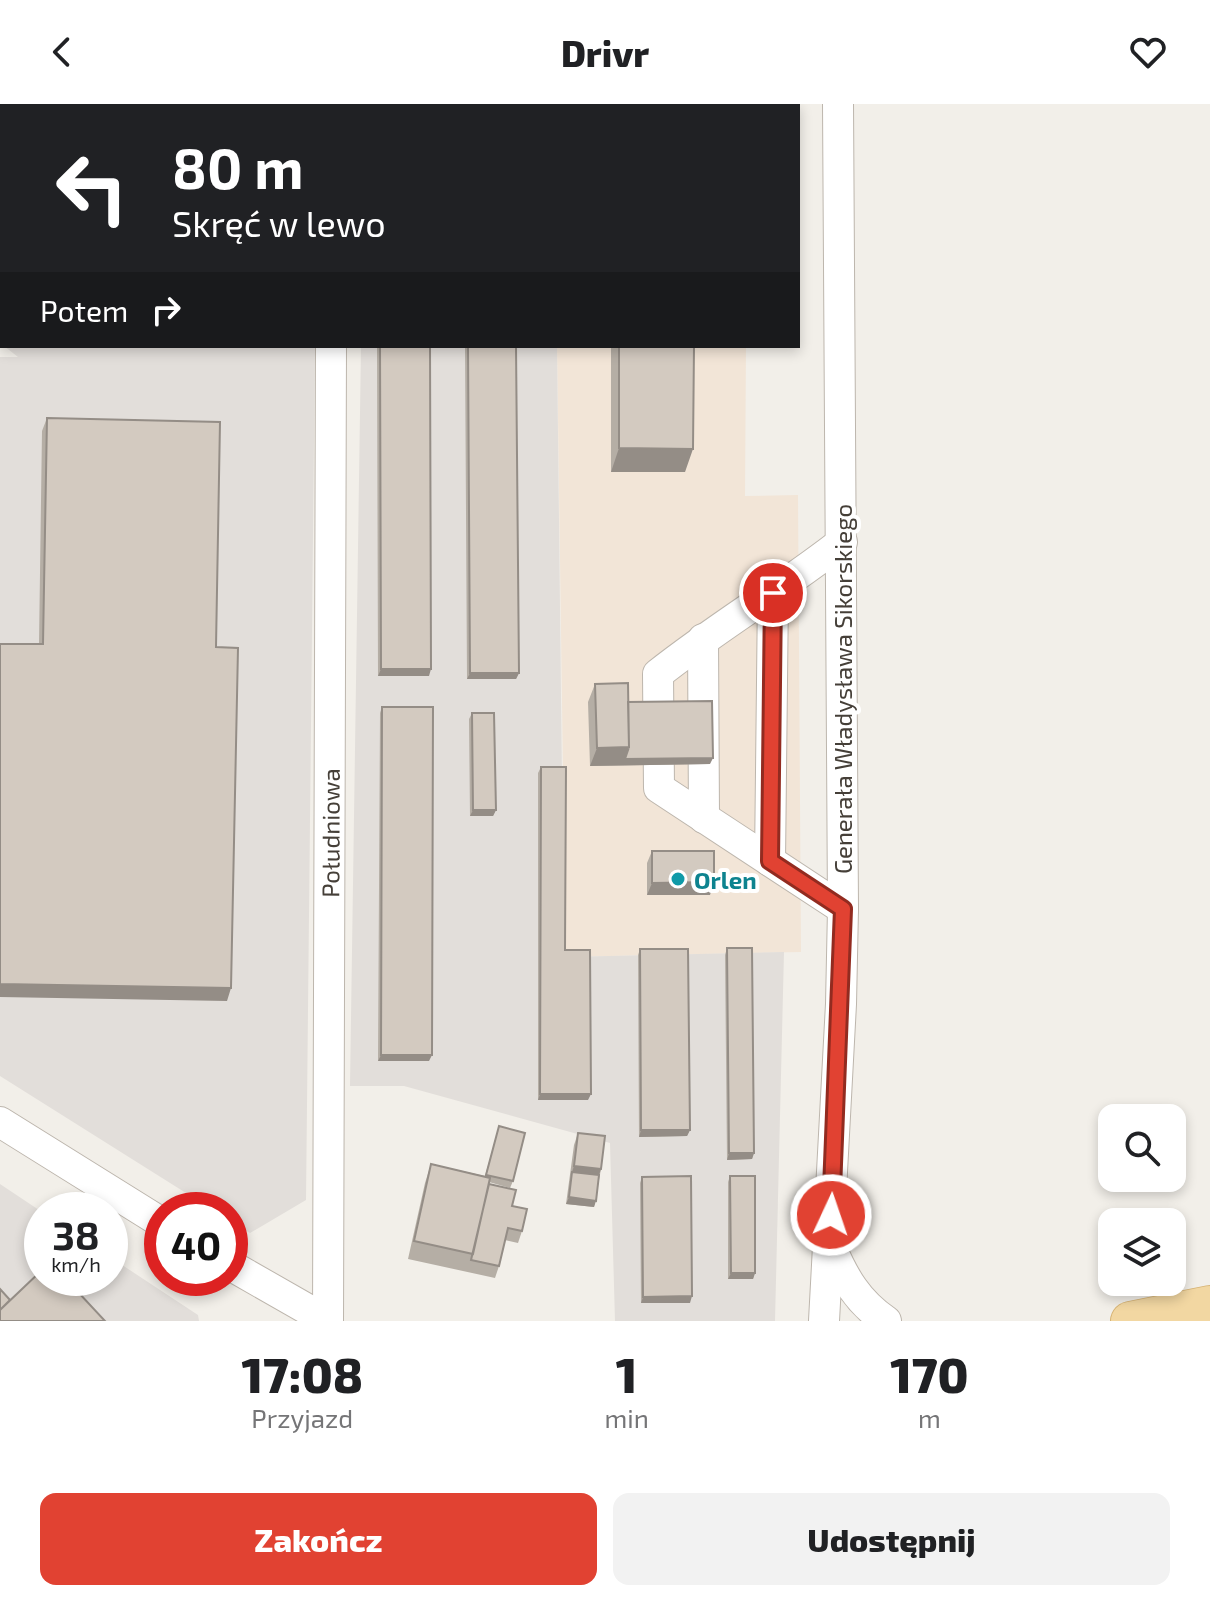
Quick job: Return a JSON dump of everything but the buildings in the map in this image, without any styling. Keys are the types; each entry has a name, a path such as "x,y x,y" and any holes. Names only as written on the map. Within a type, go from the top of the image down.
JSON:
{"main road":[{"path":"1130,1321 1210,1305"}],"street":[{"name":"Generała Władysława Sikorskiego","path":"824,1321 830,1245 843,909 838,104"},
{"name":"Południowa","path":"328,1321 331,348"},
{"path":"842,542 658,674 659,788 843,909"},
{"path":"770,861 773,593"},
{"path":"703,639 704,818"},
{"path":"0,1122 144,1212"},
{"path":"830,1245 857,1297 886,1321"},
{"path":"248,1275 328,1321"}],"shaded area":[{"path":"7,348 315,348 306,1200 250,1233 248,1192 184,1192 0,1076 0,357 18,357"},
{"path":"361,348 557,348 564,957 784,952 775,1321 615,1321 610,1143 404,1086 350,1086"},
{"path":"557,348 746,348 745,496 798,495 801,952 563,957"},
{"path":"0,1184 24,1200 24,1296 128,1296 128,1269 144,1279 144,1296 169,1296 198,1315 199,1321 0,1321"}],"place":[{"name":"Orlen","path":"678,879"}],"route":[{"path":"773,593 770,861 843,909 831,1215"}]}
